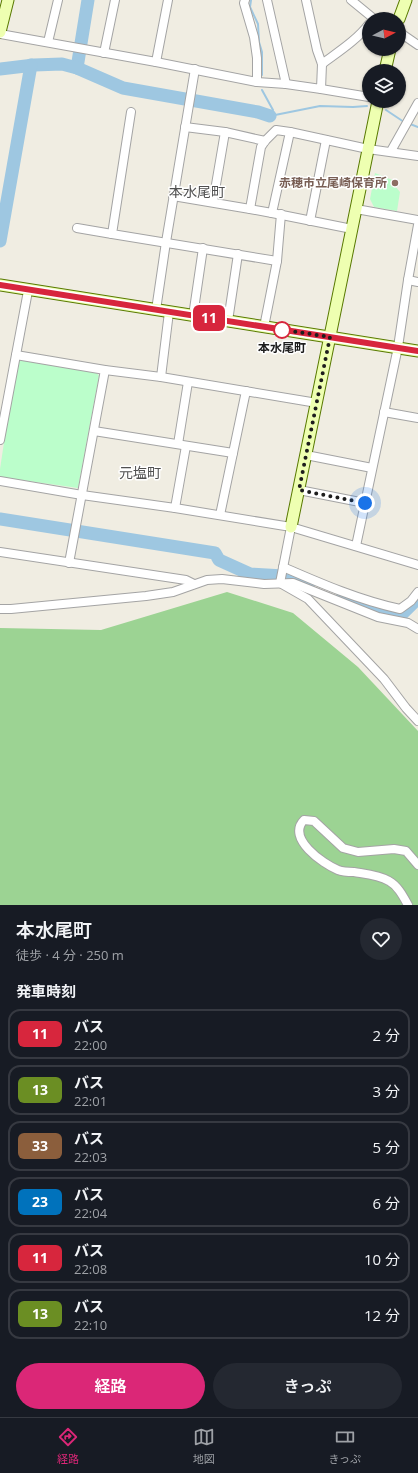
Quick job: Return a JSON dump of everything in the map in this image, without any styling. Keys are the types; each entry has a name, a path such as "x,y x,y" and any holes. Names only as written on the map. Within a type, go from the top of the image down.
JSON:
{"street":[{"path":"8,0 0,33 257,82 286,84 362,96"},
{"path":"48,42 58,0"},
{"path":"104,53 114,0"},
{"path":"156,62 168,0"},
{"path":"245,0 244,3 254,37 257,58 257,82"},
{"path":"267,0 286,84"},
{"path":"306,0 317,50 322,64 321,90"},
{"path":"351,0 364,12"},
{"path":"402,12 406,0"},
{"path":"322,64 362,32"},
{"path":"406,37 418,45"},
{"path":"156,310 173,196 195,69"},
{"path":"391,151 418,103"},
{"path":"280,583 377,108"},
{"path":"112,234 131,112"},
{"path":"185,126 225,132 266,141"},
{"path":"250,209 261,147 276,130 368,149 391,151 418,156"},
{"path":"213,202 225,132"},
{"path":"264,327 277,261 277,213 290,132"},
{"path":"310,220 326,140"},
{"path":"173,196 277,213 352,229"},
{"path":"356,209 418,220"},
{"path":"356,546 398,347 418,225"},
{"path":"77,228 277,261"},
{"path":"193,316 203,248"},
{"path":"228,321 238,254"},
{"path":"408,280 418,282"},
{"path":"0,285 28,291 418,351"},
{"path":"0,440 28,291"},
{"path":"161,377 170,312"},
{"path":"16,355 317,403"},
{"path":"69,563 105,370"},
{"path":"175,508 188,382"},
{"path":"220,515 246,391"},
{"path":"384,412 418,418"},
{"path":"94,431 233,453"},
{"path":"306,455 372,468"},
{"path":"0,481 291,527 418,565"},
{"path":"299,490 365,503"},
{"path":"0,552 186,580 194,584"},
{"path":"284,567 334,589 380,605 400,609 411,601 418,592"},
{"path":"0,608 10,609 146,596 173,592 207,580 222,579 248,582 293,583 378,617 408,623 418,629"},
{"path":"280,583 308,599 384,679 418,721"},
{"path":"408,905 401,892 391,881 377,876 339,870 324,862 310,851 300,838 298,830 300,824 304,820 314,821 343,848 358,852 394,849 406,851 418,865"}],"green space":[{"path":"375,173 395,181 395,186 400,192 397,211 374,207 370,199"},
{"path":"21,360 96,372 99,376 78,488 0,477 16,363"},
{"path":"227,592 293,613 358,667 418,731 418,905 0,905 0,628 101,630"}],"waterway":[{"path":"77,68 88,0"},
{"path":"251,0 250,7 258,24 259,42 262,52 262,75"},
{"path":"0,69 34,65 62,64 77,68 123,88 258,112 270,116"},
{"path":"0,241 31,65"},
{"path":"262,90 273,110 270,116"},
{"path":"270,116 320,106 362,106"},
{"path":"386,110 404,122"},
{"path":"410,124 418,127"},
{"path":"0,519 215,553 219,560 250,574 284,576 308,586"},
{"path":"341,599 373,610 402,614 418,598"}],"bus line":[{"name":"11","path":"0,285 28,291 418,351"}],"place":[{"name":"赤穂市立尾崎保育所","path":"395,183"},
{"name":"本水尾町","path":"282,330"}],"district":[{"name":"本水尾町","path":"197,192"},
{"name":"元塩町","path":"140,473"}],"route":[{"path":"282,330 278,329 330,337 299,490 365,503"}]}
